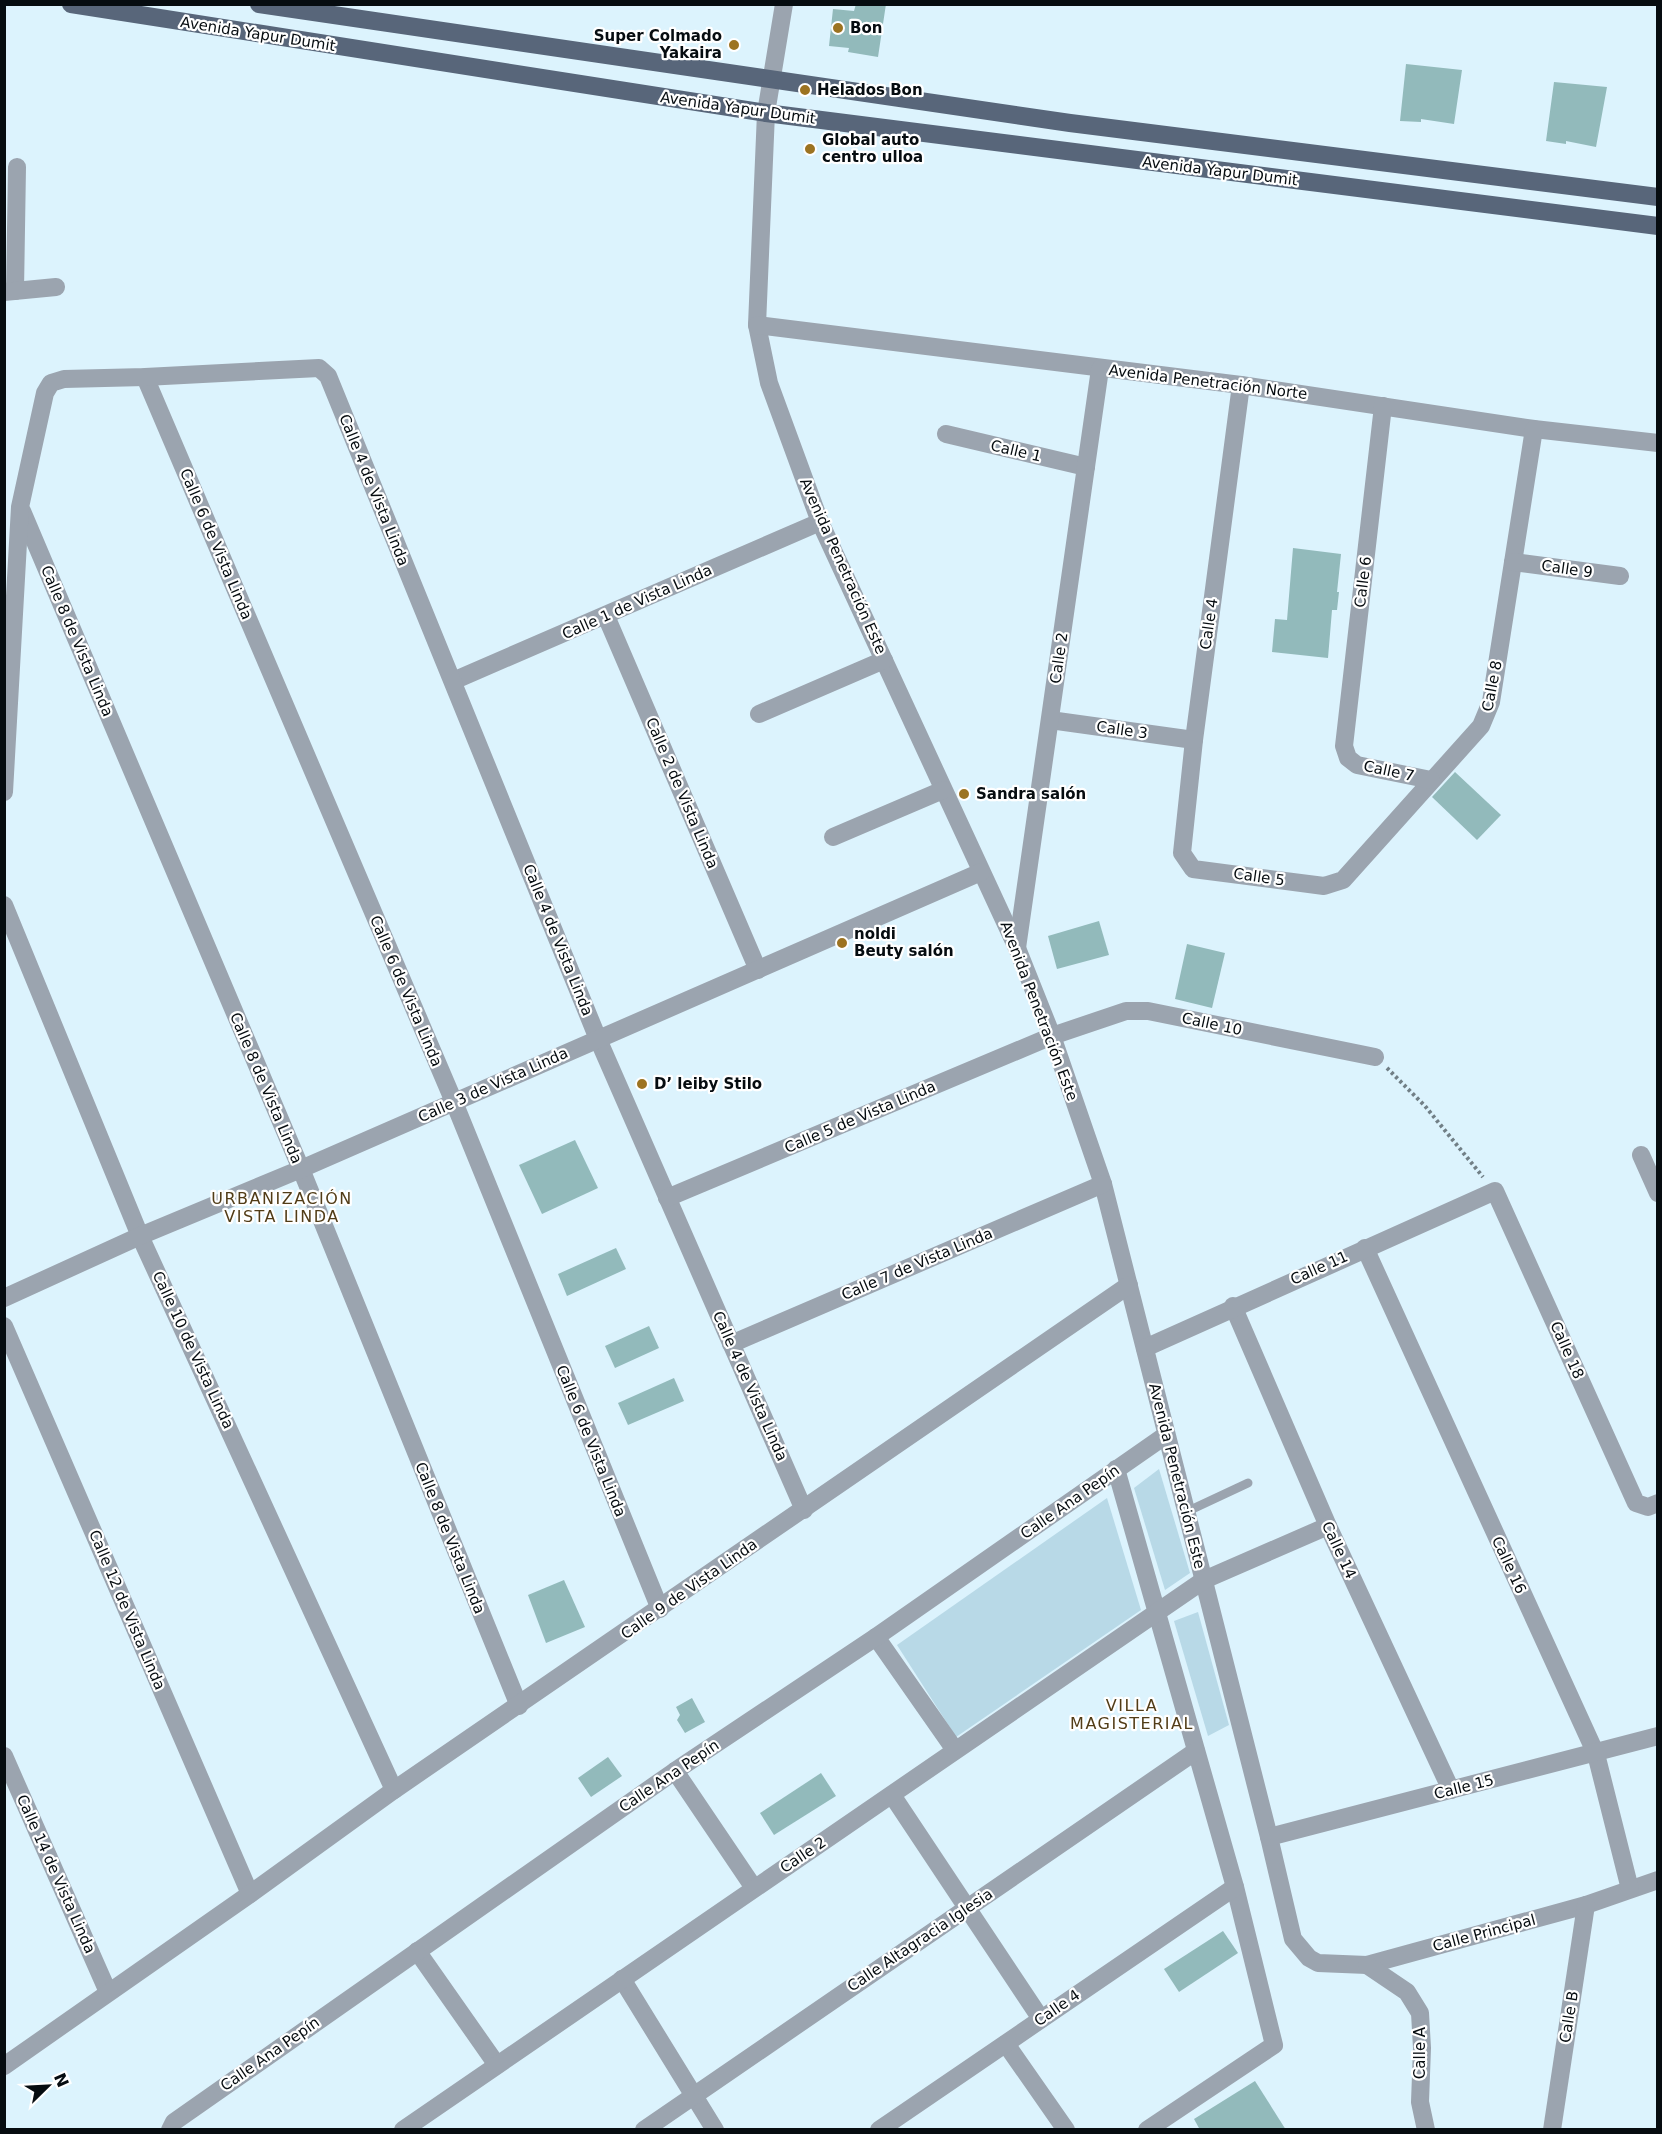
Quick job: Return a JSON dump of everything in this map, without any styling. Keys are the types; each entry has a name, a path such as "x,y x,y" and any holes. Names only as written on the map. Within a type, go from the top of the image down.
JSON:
{"main road":[{"name":"Avenida Yapur Dumit","path":"71,4 766,113 1658,226"},
{"name":"Avenida Yapur Dumit","path":"259,4 1070,123 1658,197"}],"street":[{"name":"Avenida Penetración Este","path":"784,4 766,113 757,325 768,382 820,522 1017,948 1052,1036 1103,1184 1293,1939 1308,1958"},
{"path":"17,167 10,292 56,288"},
{"name":"Avenida Penetración Norte","path":"757,325 1241,385 1534,429 1658,443"},
{"name":"Calle 4 de Vista Linda","path":"145,378 319,368 328,376 598,1039 804,1510"},
{"name":"Calle 2","path":"1017,948 1100,369"},
{"path":"4,792 20,507 45,393 51,383 64,379 145,378"},
{"name":"Calle 6 de Vista Linda","path":"145,378 454,1102 660,1609"},
{"name":"Calle 4","path":"1186,862 1182,853 1194,740 1241,385"},
{"name":"Calle 6","path":"1348,758 1344,746 1383,406"},
{"name":"Calle 8","path":"1333,885 1343,880 1487,717 1534,429"},
{"name":"Calle 1","path":"946,434 1086,467"},
{"name":"Calle 8 de Vista Linda","path":"20,507 301,1169 519,1706"},
{"name":"Calle 1 de Vista Linda","path":"453,681 820,522"},
{"name":"Calle 9","path":"1513,562 1620,576"},
{"name":"Calle 2 de Vista Linda","path":"606,616 758,970"},
{"path":"759,714 884,660"},
{"name":"Calle 3","path":"1050,720 1194,740"},
{"name":"Calle 7","path":"1348,758 1357,765 1431,780"},
{"path":"834,837 943,790"},
{"name":"Calle 5","path":"1186,862 1193,868 1324,886 1333,885"},
{"name":"Calle 3 de Vista Linda","path":"4,1298 140,1236 301,1169 981,872"},
{"name":"Calle 10 de Vista Linda","path":"4,905 140,1236 394,1790"},
{"name":"Calle 10","path":"1052,1036 1126,1011 1137,1010 1375,1057"},
{"name":"Calle 5 de Vista Linda","path":"667,1198 1052,1036"},
{"path":"1641,1155 1658,1193"},
{"name":"Calle 7 de Vista Linda","path":"731,1344 1103,1184"},
{"name":"Calle 11","path":"1145,1348 1233,1306 1495,1191"},
{"name":"Calle 18","path":"1495,1191 1636,1503 1650,1505"},
{"name":"Calle 16","path":"1365,1248 1596,1754 1630,1889"},
{"name":"Calle 9 de Vista Linda","path":"4,2066 394,1790 1129,1285"},
{"name":"Calle 14","path":"1233,1306 1328,1526 1451,1790"},
{"name":"Calle 12 de Vista Linda","path":"4,1326 250,1894"},
{"name":"Calle Ana Pepín","path":"172,2126 417,1951 1166,1435"},
{"path":"1116,1469 1235,1887 1274,2045 1166,2124 1147,2130"},
{"name":"Calle 2","path":"403,2130 1204,1580 1328,1526"},
{"path":"876,1636 955,1750"},
{"name":"Calle 15","path":"1269,1837 1596,1754 1658,1736"},
{"name":"Calle Altagracia Iglesia","path":"644,2130 1196,1751"},
{"name":"Calle 14 de Vista Linda","path":"4,1756 108,1992"},
{"path":"675,1772 754,1887"},
{"path":"892,1795 1041,2019"},
{"name":"Calle Principal","path":"1308,1958 1318,1964 1367,1965 1586,1905 1658,1880"},
{"name":"Calle 4","path":"879,2130 1235,1887"},
{"name":"Calle B","path":"1552,2130 1586,1905"},
{"path":"417,1951 497,2065"},
{"name":"Calle A","path":"1367,1965 1407,1992 1420,2013 1420,2102 1426,2130"},
{"path":"622,1979 715,2130"},
{"path":"1006,2044 1066,2130"}],"lane":[{"path":"1186,1512 1248,1483"}],"path":[{"path":"1375,1057 1425,1106 1495,1191"}],"shaded area":[{"path":"1159,1469 1190,1573 1165,1590 1134,1488"},
{"path":"1107,1498 1141,1610 956,1737 897,1645"},
{"path":"1198,1612 1229,1725 1208,1736 1174,1621"}],"building":[{"path":"856,4 886,4 878,57 848,52 849,48 829,46 833,9 854,11"},
{"path":"1406,64 1462,70 1454,124 1421,119 1421,122 1400,121"},
{"path":"1554,82 1607,87 1596,147 1566,141 1566,144 1546,141"},
{"path":"1293,548 1341,554 1337,610 1332,610 1328,658 1272,652 1275,619 1287,620"},
{"path":"1455,772 1501,815 1477,840 1432,797"},
{"path":"1099,921 1109,955 1057,969 1048,936"},
{"path":"1187,944 1225,953 1212,1008 1175,999"},
{"path":"575,1140 598,1188 542,1214 519,1165"},
{"path":"616,1248 626,1269 567,1296 558,1274"},
{"path":"649,1326 659,1348 615,1368 605,1346"},
{"path":"674,1378 684,1401 628,1425 618,1403"},
{"path":"564,1580 585,1627 546,1643 528,1595"},
{"path":"692,1698 705,1722 685,1733 677,1720 680,1715 676,1707"},
{"path":"608,1757 622,1776 591,1797 578,1778"},
{"path":"821,1773 836,1796 774,1835 760,1813"},
{"path":"1223,1931 1238,1953 1179,1992 1164,1969"},
{"path":"1255,2081 1286,2130 1200,2130 1194,2119"}],"place":[{"name":"Bon","path":"838,28"},
{"name":"Super Colmado Yakaira","path":"734,45"},
{"name":"Helados Bon","path":"805,90"},
{"name":"Global auto centro ulloa","path":"810,149"},
{"name":"Sandra salón","path":"964,794"},
{"name":"noldi Beuty salón","path":"842,943"},
{"name":"D’ leiby Stilo","path":"642,1084"}],"district":[{"name":"URBANIZACIÓN VISTA LINDA","path":"282,1207"},
{"name":"VILLA MAGISTERIAL","path":"1132,1714"}]}
